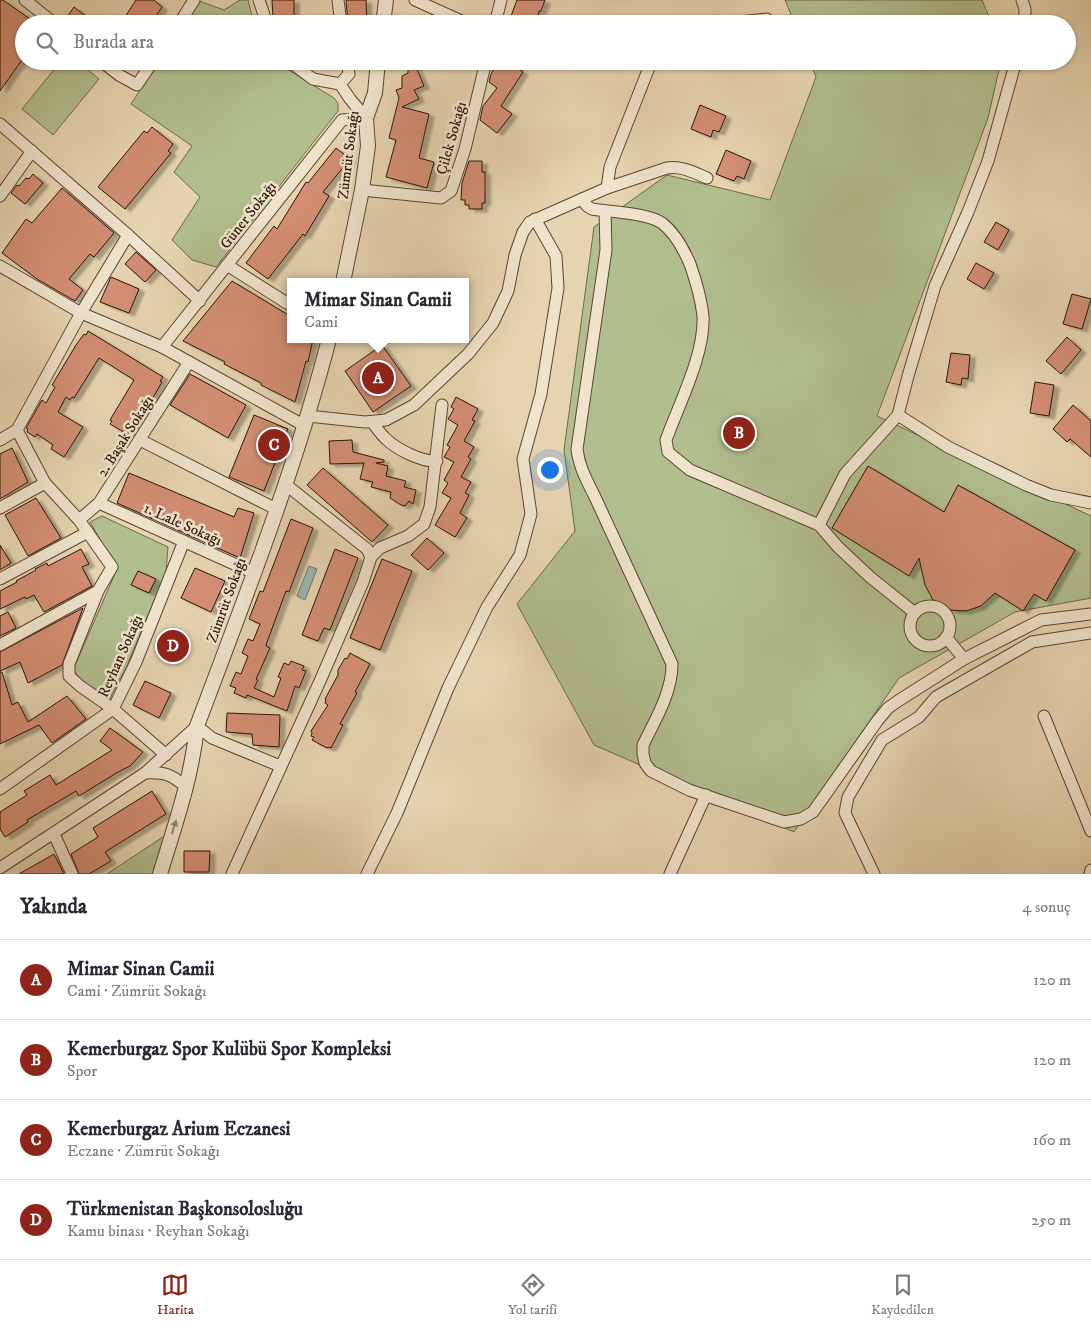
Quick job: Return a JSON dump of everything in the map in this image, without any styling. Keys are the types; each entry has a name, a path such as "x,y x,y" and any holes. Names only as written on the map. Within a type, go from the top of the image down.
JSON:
{"street":[{"path":"26,0 44,15"},
{"path":"184,15 194,0"},
{"path":"259,0 264,15"},
{"path":"338,0 340,15"},
{"path":"384,15 386,0"},
{"path":"415,0 448,15"},
{"path":"497,15 501,0"},
{"path":"1022,0 1025,15"},
{"path":"113,70 137,86 147,70"},
{"path":"302,70 314,79 340,84 366,118"},
{"path":"340,84 349,74 348,70"},
{"name":"Zümrüt Sokağı","path":"344,278 362,190 368,146 366,118 375,93 377,70"},
{"name":"Çilek Sokağı","path":"362,190 441,198 451,192 465,149 484,70"},
{"path":"607,188 610,167 648,70"},
{"path":"819,525 844,474 898,415 935,286 988,161 1013,70"},
{"name":"Güner Sokağı","path":"162,347 342,120 350,99"},
{"path":"342,120 366,118"},
{"path":"0,124 128,235 200,301"},
{"path":"0,196 32,151"},
{"path":"0,266 81,312 162,347 307,421 372,422 386,420 414,405 468,354 493,323 508,291 515,255 523,232 534,219 607,188 671,168 686,169 707,178"},
{"path":"582,199 592,209 638,215 661,222 674,235 688,259 698,284 703,317 698,354 666,440 668,452 690,470 819,525 838,547 870,577 915,613"},
{"path":"605,211 606,250 577,449 578,461 583,474 672,664 672,675 667,691 643,745 645,763 651,771 689,790 784,822 801,819 813,812 878,720 898,700 964,659 1041,620 1091,614"},
{"path":"367,874 397,813 448,688 487,607 520,555 531,514 523,459 541,394 558,288 556,256 534,219"},
{"path":"0,440 17,430 81,312 128,235"},
{"path":"227,265 287,303"},
{"name":"Zümrüt Sokağı","path":"160,874 186,787 197,726 254,573 307,421 328,343"},
{"name":"2. Başak Sokağı","path":"79,520 100,503 189,362"},
{"path":"232,874 320,681 363,582 371,557 380,548 408,536 424,524 430,507 442,405"},
{"path":"898,415 948,447 1026,485 1051,495 1091,503"},
{"path":"372,422 386,439 402,449 417,458 436,461"},
{"path":"17,430 45,483 79,520 112,567 98,591 67,669 69,676 113,709 166,755"},
{"path":"140,440 276,509"},
{"path":"0,508 45,483"},
{"path":"285,484 367,548 371,557"},
{"name":"1. Lale Sokağı","path":"100,503 254,573"},
{"path":"0,579 88,532"},
{"name":"Reyhan Sokağı","path":"0,790 113,709 136,662 184,541"},
{"path":"0,645 98,591"},
{"path":"926,606 939,608 948,618 949,631 946,637 936,645 930,646 917,642 910,631 911,618 926,606"},
{"path":"874,874 845,813 848,797 882,740 919,717 936,697 1032,642 1091,633"},
{"path":"946,637 964,659"},
{"path":"1044,716 1091,831"},
{"path":"0,868 145,773 197,726 212,738 280,766"},
{"path":"145,773 162,772 175,778 186,787"},
{"path":"670,874 706,795"},
{"path":"54,834 72,874"},
{"path":"1090,874 1091,870"}],"green space":[{"path":"240,0 248,0 252,15 190,15 199,1 224,10"},
{"path":"785,0 982,0 988,15 791,15"},
{"path":"54,70 88,70 99,79 53,135 22,109"},
{"path":"153,70 289,70 334,98 338,103 338,111 216,267 192,260 172,240 200,197 174,172 192,146 131,104"},
{"path":"813,70 999,70 988,118 877,416 1091,516 1091,598 1015,612 899,678 794,832 594,745 517,604 575,531 564,450 594,227 667,175 770,200 816,77"},
{"path":"102,516 168,547 166,572 126,668 109,700 85,684 73,670 117,569 90,522"},
{"path":"166,835 153,874 107,874"}],"water":[{"path":"309,566 317,569 305,600 297,596"}],"building":[{"path":"0,0 3,0 24,15 15,15 15,70 0,91"},
{"path":"136,0 154,0 162,7 157,15 126,15"},
{"path":"272,0 294,0 294,15 273,15"},
{"path":"346,0 366,0 367,15 347,15"},
{"path":"517,0 545,0 538,15 511,15"},
{"path":"74,7 84,15 68,15"},
{"path":"408,70 417,70 424,86 414,90 419,99 402,107 429,114 419,158 434,162 427,188 386,177 396,140 389,138 399,98 396,90 402,88 402,76 408,73"},
{"path":"493,70 520,70 523,72 501,106 512,114 497,133 480,120 483,106 497,88 489,82"},
{"path":"700,105 726,116 719,132 713,130 711,137 691,129"},
{"path":"152,127 173,144 168,151 171,153 125,209 98,187 144,131 147,133"},
{"path":"336,148 350,159 323,192 329,196 305,236 303,234 268,279 246,263 274,226 277,229 306,182 308,183"},
{"path":"726,150 751,161 744,179 737,176 734,181 716,174"},
{"path":"469,161 482,161 482,172 485,172 485,203 482,203 482,209 469,209 469,205 465,205 465,200 461,200 462,183"},
{"path":"33,174 43,183 25,204 11,193 17,185 19,186 26,178 29,179"},
{"path":"62,188 114,233 94,257 90,254 69,279 83,290 75,301 37,279 2,253 26,219 32,223"},
{"path":"996,222 1009,230 998,250 984,242"},
{"path":"136,252 156,270 145,282 125,264"},
{"path":"976,263 994,273 984,289 967,279"},
{"path":"111,277 139,289 129,313 100,302"},
{"path":"232,281 287,314 287,343 312,343 295,402 224,364 225,362 183,341"},
{"path":"1072,294 1091,299 1082,329 1063,324"},
{"path":"88,331 163,377 160,381 162,382 132,434 128,432 127,434 110,424 112,421 110,420 134,380 99,358 74,398 72,397 70,400 66,397 58,412 83,427 64,457 51,449 53,445 37,434 35,437 27,432 28,429 26,428 42,400 46,403 55,387 52,385 76,345"},
{"path":"1067,337 1081,350 1061,374 1046,361"},
{"path":"382,345 411,386 373,412 345,371"},
{"path":"951,353 970,355 968,379 962,378 961,385 946,382"},
{"path":"190,374 246,405 228,438 170,405"},
{"path":"1035,382 1054,385 1049,416 1030,413"},
{"path":"456,397 478,409 472,420 475,421 464,441 474,447 468,457 471,459 461,477 471,482 465,493 469,495 460,513 467,518 455,537 435,525 451,498 442,493 448,483 444,480 454,462 444,457 450,447 447,445 458,425 448,419 454,409 451,407"},
{"path":"1073,405 1091,421 1091,457 1070,439 1067,442 1053,429"},
{"path":"254,415 288,429 264,491 229,477"},
{"path":"352,440 353,452 384,460 384,462 376,463 388,466 386,476 406,481 404,487 416,490 413,504 409,501 405,506 401,505 390,498 391,492 371,487 373,482 360,479 364,463 330,464 329,441"},
{"path":"12,448 28,482 0,499 0,454"},
{"path":"868,466 944,512 958,485 1075,550 1046,601 1034,594 1023,611 995,593 981,606 966,611 951,610 933,600 925,585 919,558 909,576 832,528"},
{"path":"323,468 388,525 372,542 307,485"},
{"path":"129,473 234,517 238,508 254,513 240,558 117,503"},
{"path":"36,498 61,538 28,556 5,515"},
{"path":"291,519 313,528 289,592 286,591 267,642 266,646 270,648 254,688 274,697 281,678 278,677 284,663 289,665 291,661 304,666 302,670 306,671 299,688 295,686 287,711 247,695 246,698 234,693 236,688 230,686 236,672 241,674 248,656 242,653 248,639 253,641 260,624 249,619 260,591 263,592"},
{"path":"427,538 444,553 428,570 411,555"},
{"path":"0,545 11,563 0,570"},
{"path":"81,549 89,564 82,567 92,586 44,612 34,595 26,599 25,597 0,609 0,591 35,569 47,563 48,566"},
{"path":"335,549 358,558 330,630 324,628 318,641 302,635"},
{"path":"382,559 412,571 380,650 350,638"},
{"path":"195,568 225,581 211,612 181,598"},
{"path":"138,571 156,579 149,593 131,585"},
{"path":"83,608 62,665 28,683 20,662 0,671 0,652"},
{"path":"8,612 16,628 0,636 0,616"},
{"path":"350,653 370,664 340,724 343,725 331,748 327,748 312,740 314,737 311,736 311,731 328,705 325,703 325,699 338,675 338,670"},
{"path":"0,672 2,672 12,705 18,702 28,722 67,696 86,719 52,743 39,725 0,744"},
{"path":"145,681 171,693 159,718 133,705"},
{"path":"227,713 280,715 279,747 253,745 252,734 226,732"},
{"path":"110,728 143,752 130,766 79,796 76,791 27,820 28,822 5,837 0,829 0,812 27,795 24,791 50,775 56,785 112,750 100,741"},
{"path":"152,791 166,814 105,852 111,861 89,874 79,874 71,854 98,837 93,828"},
{"path":"184,851 210,851 209,872 184,872"},
{"path":"54,854 64,874 19,874"}],"place":[{"name":"Mimar Sinan Camii","path":"378,378"},
{"name":"Kemerburgaz Spor Kulübü Spor Kompleksi","path":"739,433"},
{"name":"Kemerburgaz Arium Eczanesi","path":"274,445"},
{"name":"Türkmenistan Başkonsolosluğu","path":"173,646"}]}
